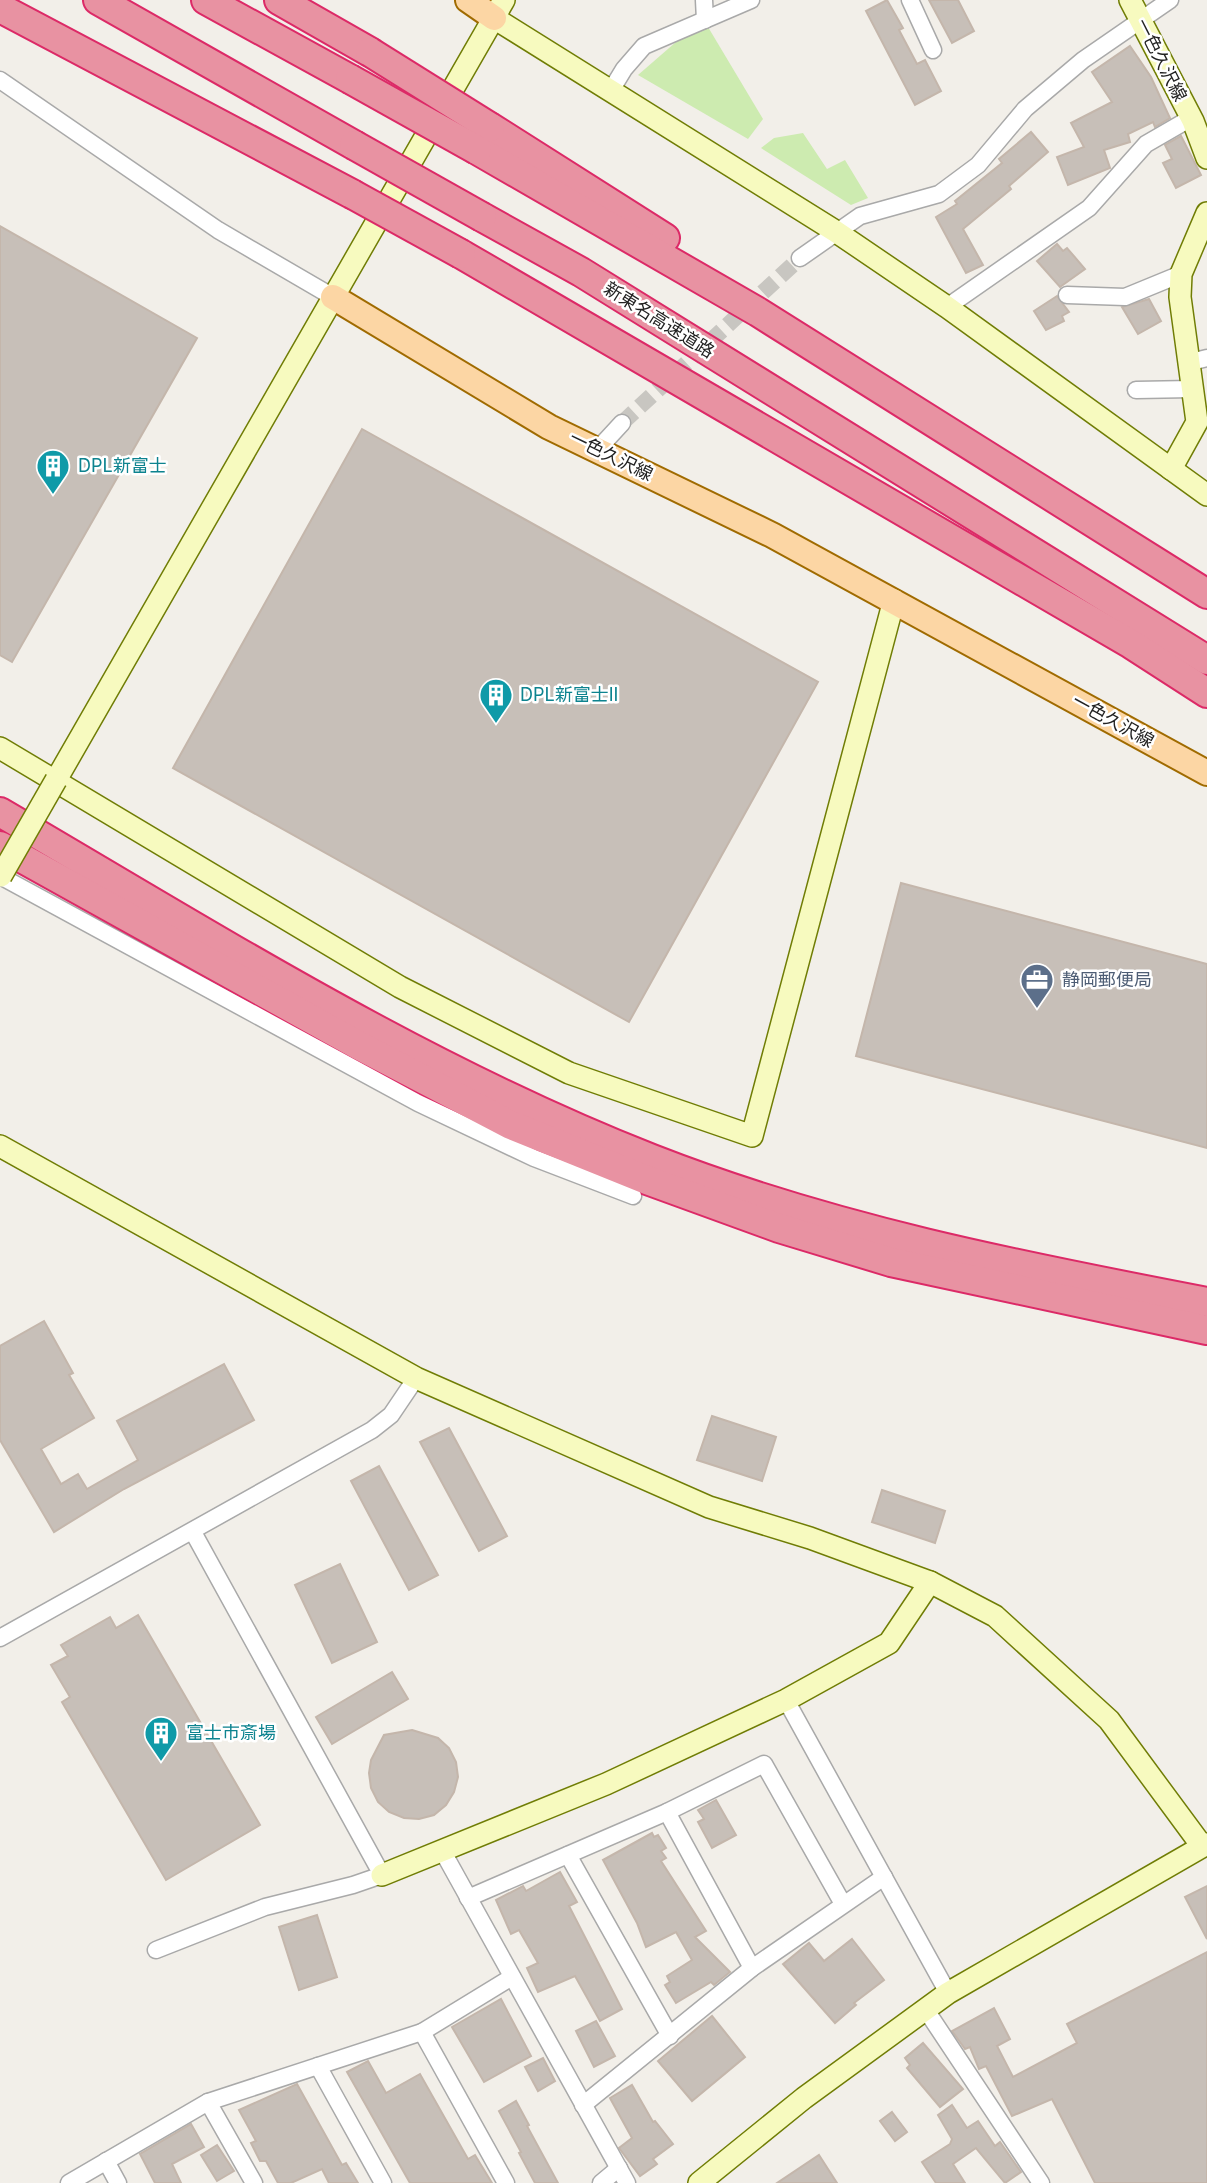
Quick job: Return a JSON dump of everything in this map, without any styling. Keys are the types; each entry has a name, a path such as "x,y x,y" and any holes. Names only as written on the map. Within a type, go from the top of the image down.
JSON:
{"highway":[{"name":"新東名高速道路","path":"98,0 581,272 1207,660"},
{"path":"206,0 350,79 483,138"},
{"path":"279,0 370,52 483,138 1207,594"},
{"path":"0,8 461,254 1131,644 1207,693"},
{"path":"0,812 368,1026 518,1100 653,1159 890,1236 1024,1267 1207,1301"},
{"path":"0,846 358,1045 511,1125 646,1180 779,1228 891,1262 1207,1331"}],"main road":[{"path":"468,0 499,9"},
{"name":"一色久沢線","path":"334,298 550,427 772,535 1207,773"}],"street":[{"path":"704,0 705,20"},
{"path":"610,92 624,69 644,46 751,0"},
{"path":"910,0 933,50"},
{"name":"一色久沢線","path":"1130,0 1191,118 1207,158"},
{"path":"800,258 860,216 939,194 978,165 1025,109 1083,60 1170,0"},
{"path":"633,1196 534,1158 418,1103 0,877 499,9 610,92 835,231 947,307 1207,495"},
{"path":"0,80 218,230 334,298"},
{"path":"947,307 1088,208 1146,144 1191,118"},
{"path":"1171,469 1197,422 1192,388 1197,360 1180,297 1181,274 1207,213"},
{"path":"1067,295 1125,297 1181,274"},
{"path":"1136,390 1192,388"},
{"path":"598,449 622,423"},
{"path":"0,748 400,987 569,1073 751,1136 894,600"},
{"path":"0,1146 416,1378 709,1507 810,1538 930,1582 995,1616 1109,1720 1204,1845 948,1993 804,2098 699,2183"},
{"path":"0,1638 372,1430 391,1415 416,1378"},
{"path":"193,1532 382,1875"},
{"path":"156,1950 265,1907 354,1885 443,1852 606,1784 786,1700 889,1643 930,1582"},
{"path":"786,1700 948,1993"},
{"path":"468,1898 667,1812 764,1765 843,1904"},
{"path":"667,1812 752,1968"},
{"path":"443,1852 627,2183"},
{"path":"568,1855 670,2036"},
{"path":"583,2105 752,1968 884,1877"},
{"path":"69,2183 208,2102 422,2032 512,1978"},
{"path":"926,2010 1041,2183"},
{"path":"422,2032 506,2183"},
{"path":"318,2066 383,2183"},
{"path":"208,2102 254,2183"},
{"path":"106,2161 118,2183"},
{"path":"601,2183 619,2168"}],"green space":[{"path":"708,27 763,119 748,139 638,75 676,42"},
{"path":"803,133 827,169 845,160 868,198 851,205 761,148 774,138"}],"building":[{"path":"887,0 903,28 899,30 917,64 925,60 941,91 915,105 866,11"},
{"path":"929,0 958,0 974,31 952,43"},
{"path":"1130,46 1151,77 1170,118 1155,127 1153,122 1128,134 1130,142 1104,150 1110,168 1068,185 1057,157 1084,147 1071,123 1112,102 1092,72"},
{"path":"1031,132 1048,152 1009,186 1011,189 963,229 983,265 966,273 936,217 957,204 955,201 1002,163 999,159"},
{"path":"1181,136 1201,175 1176,188 1163,163 1172,159 1165,145"},
{"name":"DPL新富士","path":"0,226 197,338 12,662 0,655"},
{"path":"1057,244 1063,251 1067,248 1085,269 1060,287 1037,261"},
{"path":"1057,296 1069,312 1062,316 1064,321 1046,330 1034,311"},
{"path":"1149,299 1161,321 1138,334 1122,307"},
{"name":"DPL新富士II","path":"362,429 818,682 629,1022 173,768"},
{"name":"静岡郵便局","path":"901,883 1207,964 1207,1148 856,1056"},
{"path":"44,1321 73,1373 69,1375 94,1418 41,1449 61,1484 78,1474 87,1489 138,1460 117,1421 224,1364 254,1420 124,1489 54,1532 0,1440 0,1346"},
{"path":"712,1416 776,1437 762,1481 697,1460"},
{"path":"449,1428 507,1536 479,1551 420,1442"},
{"path":"379,1466 438,1575 409,1590 351,1481"},
{"path":"882,1490 945,1511 935,1543 872,1522"},
{"path":"340,1564 377,1642 332,1663 295,1585"},
{"name":"富士市斎場","path":"138,1615 260,1825 166,1880 62,1702 70,1697 51,1665 68,1656 61,1645 110,1617 116,1628"},
{"path":"392,1672 408,1699 332,1744 316,1717"},
{"path":"412,1730 438,1738 449,1748 456,1762 458,1777 454,1792 446,1805 434,1815 419,1819 404,1818 389,1812 378,1802 371,1788 369,1773 371,1760 384,1735"},
{"path":"716,1800 736,1835 712,1848 698,1822 704,1819 698,1810"},
{"path":"652,1833 654,1837 658,1835 666,1848 661,1851 666,1858 661,1861 706,1931 695,1937 730,1972 714,1985 711,1982 676,2003 665,1985 670,1982 667,1976 692,1960 676,1932 646,1947 637,1923 603,1860"},
{"path":"560,1872 577,1902 569,1906 622,2009 600,2021 575,1976 538,1992 527,1968 538,1963 519,1930 511,1934 496,1900 523,1886 526,1891"},
{"path":"1207,1886 1207,1939 1185,1897"},
{"path":"317,1915 337,1977 299,1990 279,1927"},
{"path":"852,1939 884,1980 854,2003 856,2005 835,2023 783,1964 809,1943 824,1961"},
{"path":"1207,1952 1207,2183 1095,2183 1052,2099 1012,2116 986,2066 979,2069 970,2047 965,2049 952,2031 994,2008 1010,2039 997,2046 1013,2077 1077,2043 1067,2024"},
{"path":"501,1999 531,2056 484,2082 452,2027"},
{"path":"712,2016 745,2057 692,2101 658,2061"},
{"path":"596,2021 615,2056 594,2067 576,2031"},
{"path":"923,2043 963,2089 940,2107 907,2068 910,2065 905,2058"},
{"path":"543,2058 555,2081 538,2091 525,2067"},
{"path":"368,2061 386,2093 420,2074 468,2159 475,2155 492,2183 410,2183 347,2072"},
{"path":"297,2084 342,2165 346,2163 358,2183 329,2183 322,2169 291,2183 278,2183 266,2161 260,2161 251,2143 256,2141 239,2110"},
{"path":"632,2085 653,2122 655,2121 673,2144 653,2159 657,2164 640,2176 619,2148 632,2138 610,2098"},
{"path":"516,2101 558,2183 535,2183 519,2153 521,2152 499,2111"},
{"path":"952,2105 967,2128 978,2121 995,2146 1000,2142 1021,2172 1005,2183 976,2148 953,2164 965,2183 936,2183 922,2162 950,2144 952,2139 938,2115"},
{"path":"892,2112 907,2132 895,2141 880,2121"},
{"path":"191,2124 204,2147 172,2164 181,2183 155,2183 140,2154"},
{"path":"217,2145 234,2171 217,2181 201,2155"},
{"path":"819,2155 837,2183 777,2183"}],"tunnel":[{"path":"622,423 800,258"}],"place":[{"name":"DPL新富士","path":"53,496"},
{"name":"DPL新富士II","path":"496,725"},
{"name":"静岡郵便局","path":"1037,1010"},
{"name":"富士市斎場","path":"161,1763"}]}
